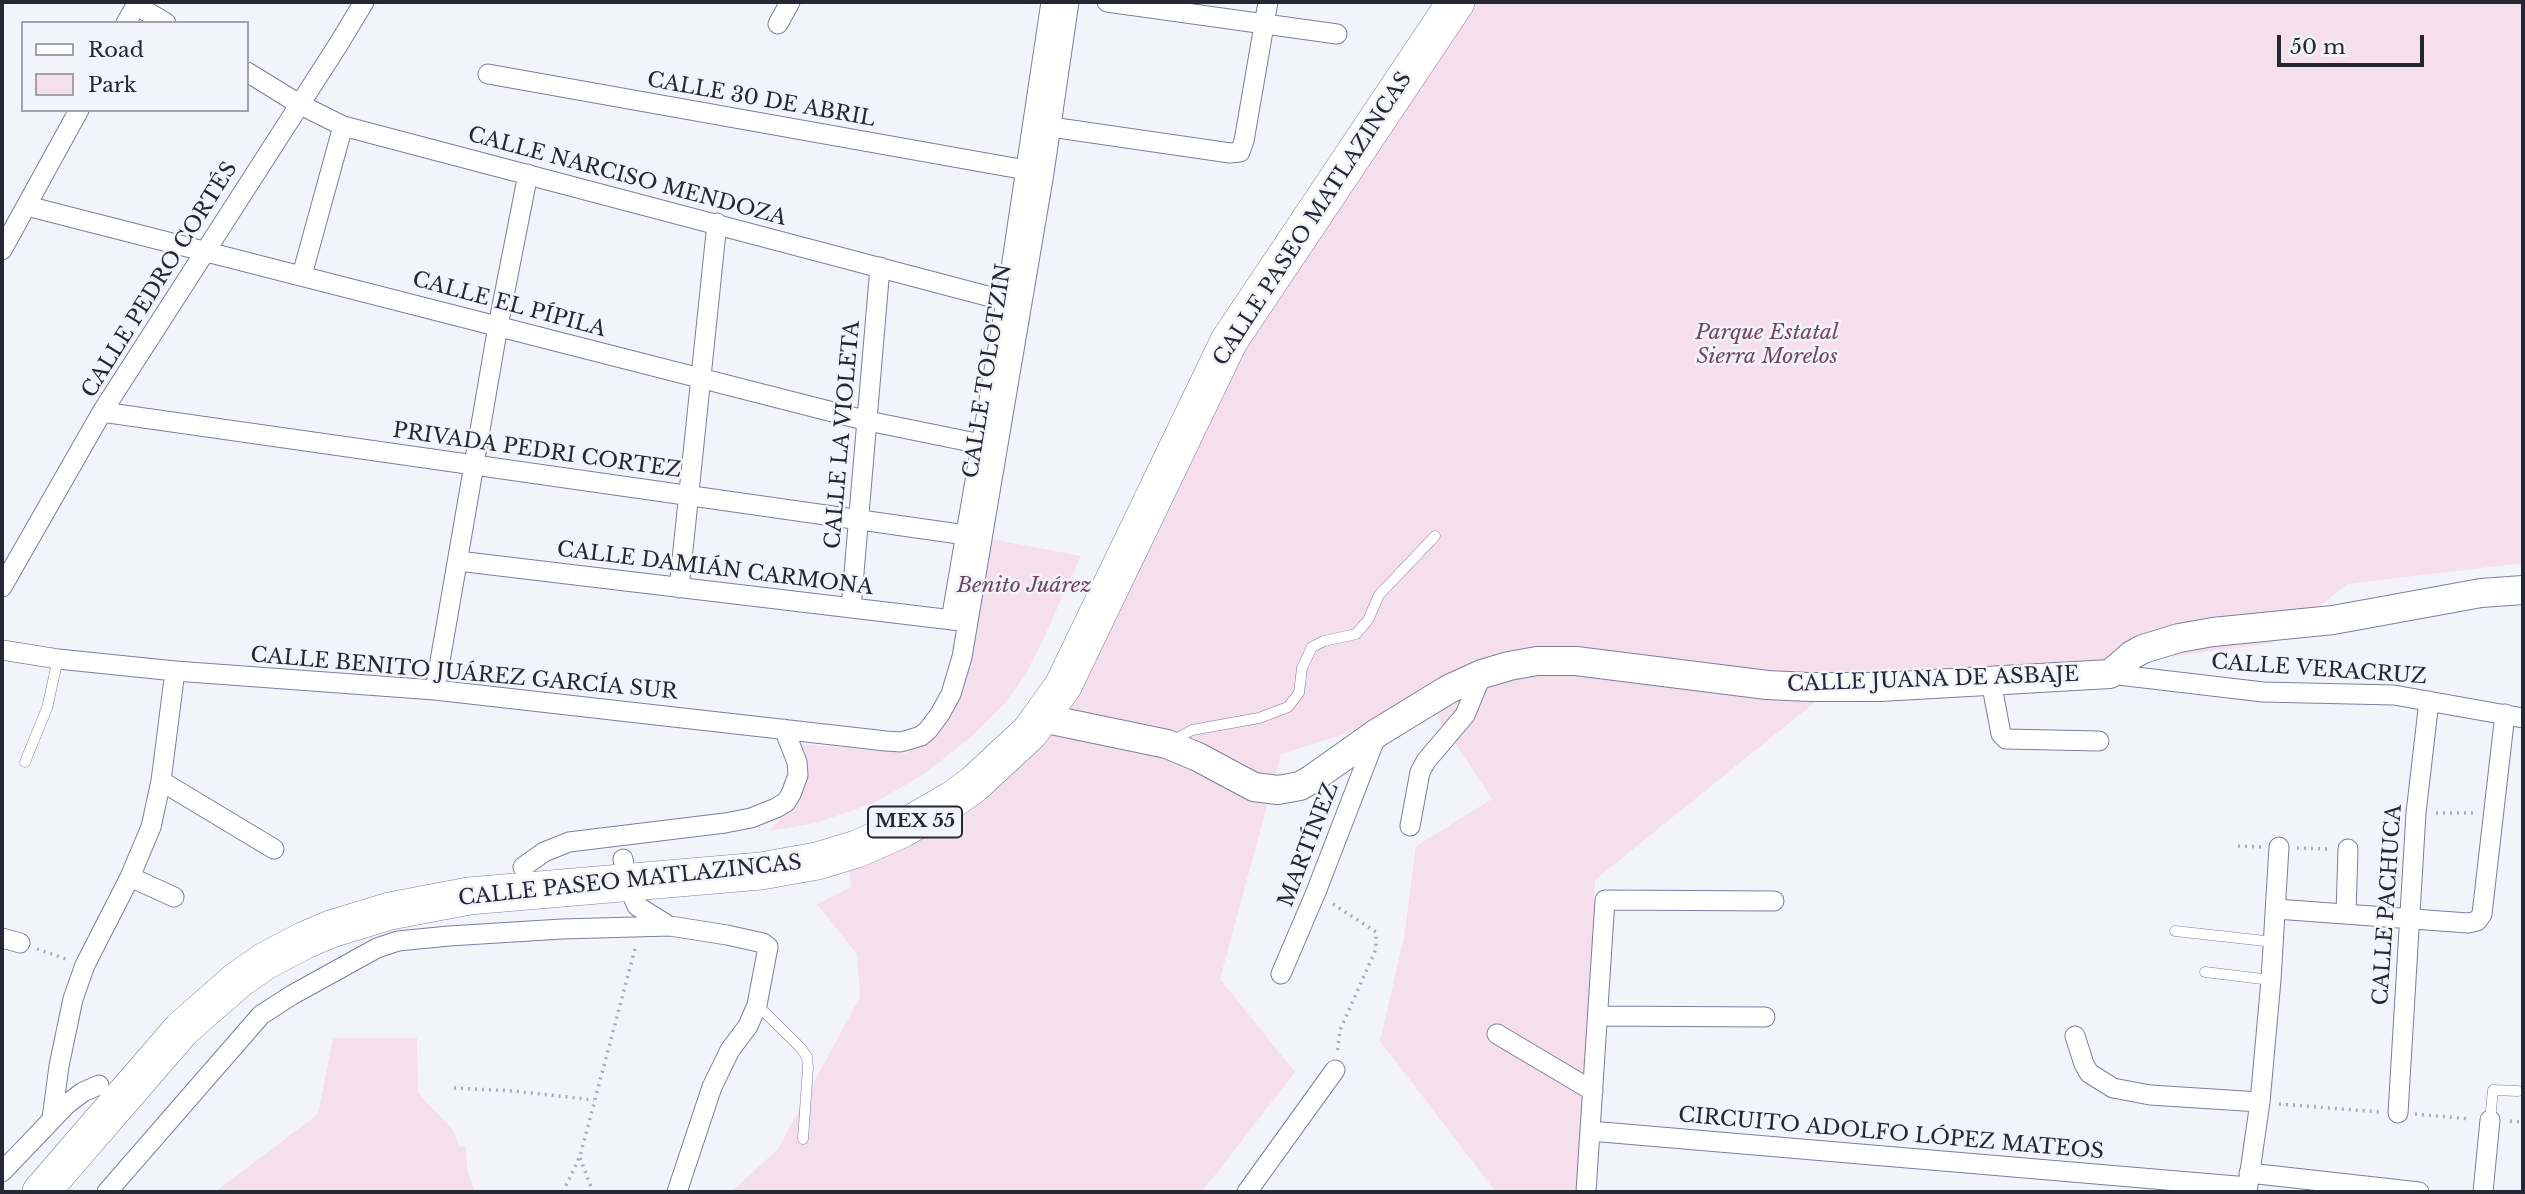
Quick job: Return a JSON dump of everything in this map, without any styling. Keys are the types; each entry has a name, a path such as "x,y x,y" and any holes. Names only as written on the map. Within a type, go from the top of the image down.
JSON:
{"highway":[{"name":"CALLE PASEO MATLAZINCAS","path":"13,1192 99,1085 174,1007 214,972 253,944 304,915 359,894 453,874 523,867 625,871 781,869 817,862 857,849 902,828 952,800 998,763 1042,718 1063,686 1229,341 1383,92 1429,2"},
{"name":"CALLE PASEO MATLAZINCAS","path":"41,1192 182,1029 225,989 285,949 363,918 432,902 625,871 808,838 841,829 895,806 985,744 1015,715 1041,676 1222,311 1241,278 1383,92 1457,2"}],"street":[{"name":"CALLE PEDRO CORTÉS","path":"2,587 102,412 364,2"},
{"path":"778,24 790,2"},
{"name":"CALLE TOLOTZIN","path":"921,736 940,714 951,694 958,672 966,536 1006,301 1051,2"},
{"name":"CALLE TOLOTZIN","path":"959,621 1051,127 1069,2"},
{"path":"1107,2 1337,34"},
{"path":"1051,127 1230,153 1240,152 1268,2"},
{"path":"127,21 137,3 163,21"},
{"name":"CALLE NARCISO MENDOZA","path":"248,73 299,104 343,126 1006,301"},
{"name":"CALLE 30 DE ABRIL","path":"488,74 1026,170"},
{"path":"2,250 78,112"},
{"path":"302,275 343,126"},
{"path":"435,690 498,326 528,174"},
{"name":"CALLE EL PÍPILA","path":"27,206 868,421 981,444"},
{"path":"679,588 717,223"},
{"name":"CALLE LA VIOLETA","path":"851,608 880,267"},
{"name":"PRIVADA PEDRI CORTEZ","path":"102,412 966,536"},
{"name":"CALLE DAMIÁN CARMONA","path":"458,561 959,621"},
{"name":"CALLE JUANA DE ASBAJE","path":"1042,718 1167,744 1254,787 1278,790 1300,786 1312,779 1377,733 1449,690 1482,674 1537,661 1576,662 1767,685 1809,687 2110,674 2143,649 2179,638 2213,632 2288,626 2481,593 2523,590"},
{"name":"CALLE BENITO JUÁREZ GARCÍA SUR","path":"2,650 58,659 175,671 435,690 901,742 921,736"},
{"path":"52,1119 65,1034 85,965 130,877 151,827 161,781 175,671"},
{"path":"1410,826 1420,772 1426,761 1465,715 1482,674"},
{"name":"CALLE VERACRUZ","path":"2110,674 2263,692 2394,695 2514,716"},
{"path":"1991,681 2001,734 2006,739 2099,741"},
{"name":"CALLE PACHUCA","path":"2398,1113 2416,813 2429,701"},
{"path":"2276,909 2468,923 2477,921 2480,918 2492,813 2514,716"},
{"path":"523,867 544,852 569,842 725,823 751,818 776,808 786,802 798,775 797,762 784,729"},
{"name":"MARTÍNEZ","path":"1281,974 1316,892 1377,733"},
{"path":"161,781 274,849"},
{"path":"2248,1184 2260,1102 2279,847"},
{"path":"2347,915 2348,849"},
{"path":"625,871 637,906 670,926"},
{"path":"130,877 174,897"},
{"path":"1586,1192 1604,903 1610,898 1774,901"},
{"path":"107,1192 261,1016 362,955 398,941 642,926 670,926 763,943 768,950 757,1006 748,1026 730,1050 712,1087 677,1192"},
{"path":"1598,1016 1765,1017"},
{"path":"1497,1034 1593,1091"},
{"path":"2075,1036 2084,1064 2090,1073 2113,1088 2150,1095 2260,1102"},
{"path":"1247,1192 1335,1070"},
{"path":"2,1172 75,1097 99,1085"},
{"path":"2483,1192 2490,1121"},
{"name":"CIRCUITO ADOLFO LÓPEZ MATEOS","path":"1590,1131 2248,1184 2419,1192"}],"lane":[{"path":"1167,744 1192,730 1259,719 1288,707 1299,693 1302,668 1312,647 1324,641 1356,634 1368,620 1379,595 1434,536"},
{"path":"25,762 47,708 58,659"},
{"path":"2175,931 2274,942"},
{"path":"2205,972 2271,979"},
{"path":"757,1006 807,1057 803,1139"},
{"path":"2490,1121 2493,1090 2518,1091"}],"path":[{"path":"2416,813 2492,813"},
{"path":"1316,892 1376,932 1376,949 1371,964 1340,1030 1335,1070"},
{"path":"563,1192 580,1156 642,926"},
{"path":"11,941 85,965"},
{"path":"454,1088 594,1100"},
{"path":"580,1156 593,1192"}],"green space":[{"name":"Parque Estatal Sierra Morelos","path":"1439,2 2523,2 2523,563 2348,584 2273,643 1993,681 1825,694 1595,880 1582,1192 1496,1192 1380,1041 1404,937 1416,846 1492,799 1431,707 1281,754 1220,979 1295,1072 1202,1192 731,1192 778,1149 860,997 857,954 817,904 851,887 849,865 967,792 1037,696 1082,617 1209,351 1260,260 1314,193"},
{"name":"Benito Juárez","path":"991,539 1081,556 1025,675 1005,703 971,737 924,774 874,803 816,823 769,831 794,804 807,783 806,765 799,744 905,753 924,744 942,726"},
{"path":"333,1038 417,1038 418,1093 454,1131 459,1146 466,1147 467,1170 475,1192 215,1192 318,1114"}]}
